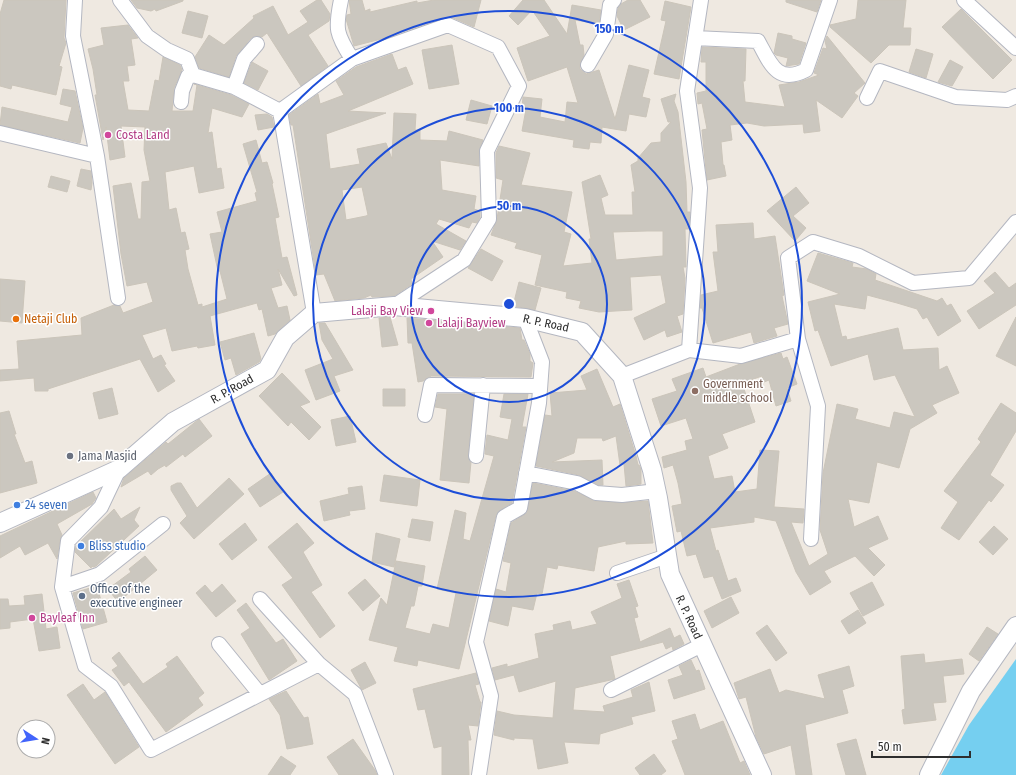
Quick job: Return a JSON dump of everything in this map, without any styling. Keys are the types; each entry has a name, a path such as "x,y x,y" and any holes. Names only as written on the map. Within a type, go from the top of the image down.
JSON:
{"street":[{"path":"75,0 73,36 98,156 118,298"},
{"path":"120,0 147,36 167,50 187,59 193,75"},
{"path":"341,0 336,23 342,43 352,59"},
{"path":"588,65 606,34 610,5 614,0"},
{"path":"689,350 700,188 687,91 701,0"},
{"path":"695,38 758,41 773,67 784,75 795,76 806,70 830,0"},
{"path":"964,0 1016,48"},
{"path":"280,111 352,59 448,26 498,47 519,86 487,151 488,219 464,260 394,306"},
{"path":"234,87 244,59 257,44"},
{"path":"867,98 880,71 956,97 1006,100 1016,96"},
{"path":"180,102 182,91 188,76 193,75 234,87 280,111"},
{"path":"280,111 314,313"},
{"path":"0,133 98,156"},
{"path":"810,539 818,406 798,339 788,258 813,242 859,256 913,283 969,278 1016,222"},
{"name":"R. P. Road","path":"0,523 119,469 173,422 267,370 285,338 314,313 394,306 525,318 582,332 622,376 657,490 670,574 762,775"},
{"path":"479,775 491,696 476,642 504,517 520,508 539,403 542,362 525,318"},
{"path":"622,376 689,350 741,356 798,339"},
{"path":"425,415 431,385 540,386"},
{"path":"476,456 483,385"},
{"path":"119,469 100,507 68,541 62,588 84,666 112,686 151,750 319,664"},
{"path":"526,473 577,483 596,493 622,494 657,490"},
{"path":"62,588 100,574 163,524"},
{"path":"617,573 667,556"},
{"path":"260,599 319,664 355,694 386,775"},
{"path":"929,775 971,691 1016,626"},
{"path":"219,644 260,693"},
{"path":"611,690 702,644"}],"water":[{"path":"1016,659 1016,775 941,775 969,725"}],"building":[{"path":"4,0 66,0 64,38 66,43 59,66 62,67 56,95 12,85 11,89 0,86 0,14"},
{"path":"131,0 183,1 156,11 155,9 151,11 137,8"},
{"path":"317,0 321,0 330,14 329,21 308,35 328,66 301,86 267,33 262,37 255,36 251,38 236,56 229,77 199,68 195,57 209,35 224,45 254,18 253,16 273,6 288,35 308,22 300,11"},
{"path":"349,0 362,0 365,11 370,9 370,12 417,1 417,3 434,0 481,0 474,27 451,17 446,17 385,38 354,46 346,19 347,15 351,14"},
{"path":"523,0 544,0 567,34 572,5 601,10 599,24 575,20 580,45 583,45 584,55 580,69 586,74 599,70 615,119 629,65 649,70 642,97 650,99 646,117 629,114 626,131 602,127 601,143 590,142 589,149 573,147 574,140 522,131 526,109 522,108 523,97 542,99 540,117 565,122 567,102 578,103 567,67 528,81 517,48 550,36 532,10 518,25 509,16"},
{"path":"628,0 640,0 650,17 624,30 617,16 618,8 621,4"},
{"path":"786,0 821,0 817,12 786,2"},
{"path":"858,0 906,0 903,28 911,28 910,45 889,45 871,63 830,27 830,25 856,19"},
{"path":"665,1 691,7 679,79 654,74 666,21 661,20"},
{"path":"961,9 1012,60 993,79 942,27"},
{"path":"188,11 208,16 202,38 182,33"},
{"path":"128,25 138,38 131,39 135,65 127,66 129,81 123,81 128,110 149,111 155,80 159,81 163,57 180,65 182,70 174,88 172,111 193,111 197,85 194,84 231,95 249,104 242,117 212,108 208,133 212,132 217,169 221,168 224,188 199,193 194,166 165,172 169,210 176,208 181,233 185,232 189,249 185,250 188,269 198,305 202,304 202,307 227,299 220,271 218,271 210,234 222,232 217,212 257,201 255,193 257,192 243,144 256,140 262,163 267,162 273,183 279,217 275,218 282,258 287,257 297,295 294,296 278,269 282,285 271,288 278,308 287,306 290,320 275,334 268,336 262,309 259,310 257,303 210,316 215,345 198,348 197,346 172,351 166,328 142,335 153,359 161,355 166,364 164,365 175,381 158,392 140,359 48,389 48,391 35,391 34,378 0,381 0,370 19,369 17,341 82,335 81,318 114,305 120,306 123,313 153,302 147,282 127,286 121,254 113,186 131,183 138,219 141,219 142,182 150,181 144,150 145,127 121,126 125,157 110,160 106,127 103,140 95,95 97,95 93,69 88,49 104,45 101,28"},
{"path":"778,33 792,36 792,39 806,43 799,64 786,66 788,58 776,55 774,53"},
{"path":"827,36 865,83 854,93 858,96 842,118 816,100 820,131 804,133 803,124 764,126 747,123 730,125 732,140 721,142 723,165 726,176 707,180 702,130 707,129 702,103 698,104 697,93 706,91 706,62 701,62 702,47 746,49 745,81 743,81 745,102 785,107 779,85 799,82 819,75 814,73 823,48 827,49 825,41"},
{"path":"452,45 459,84 429,89 422,50"},
{"path":"916,49 933,54 926,78 909,72"},
{"path":"392,54 398,70 406,67 413,84 348,111 386,113 326,134 330,169 360,164 357,149 386,143 392,159 394,113 416,114 415,130 420,130 420,140 447,141 449,131 483,140 479,151 479,166 440,160 442,190 476,196 474,209 480,211 480,217 477,223 472,222 469,228 439,219 436,224 466,241 460,250 432,241 443,257 411,279 412,284 394,296 372,297 371,295 364,298 335,301 324,274 316,275 293,125 291,125 289,115 318,94 320,104 344,95 336,81 356,67","holes":["362,187 368,215 346,220 342,190"]},
{"path":"950,60 963,67 952,86 938,82"},
{"path":"252,62 268,71 258,90 244,83"},
{"path":"63,89 75,91 83,128 80,143 0,125 2,107 68,122 72,107 60,104"},
{"path":"676,94 674,101 678,112 686,182 687,212 690,212 689,229 685,229 686,267 683,267 685,278 683,314 677,316 682,332 667,337 665,330 644,340 634,318 666,303 661,275 630,277 632,310 599,312 579,308 581,301 566,298 567,292 535,285 542,255 515,248 517,243 491,235 497,219 503,180 496,178 496,153 499,146 530,153 521,185 572,192 564,232 571,234 563,266 592,263 589,239 591,239 582,182 600,175 608,195 601,198 605,215 633,215 632,192 635,192 631,165 638,161 638,158 651,143 661,142 661,133 671,122 668,122 661,99","holes":["663,231 663,256 616,260 613,232"]},
{"path":"471,100 492,106 487,124 466,120"},
{"path":"267,114 272,117 274,127 258,130 255,115"},
{"path":"81,169 91,171 91,190 77,186"},
{"path":"51,176 70,181 67,192 48,187"},
{"path":"796,187 809,203 793,216 806,228 795,241 767,211"},
{"path":"753,223 754,239 775,236 784,295 782,296 788,324 774,328 777,336 754,343 751,332 713,343 702,308 700,308 701,295 718,291 713,252 718,252 716,225"},
{"path":"481,249 503,261 492,281 468,268"},
{"path":"818,253 853,263 852,267 867,269 876,274 875,280 937,301 942,298 947,306 951,304 961,321 938,336 927,317 923,319 917,309 867,295 865,309 834,304 842,337 846,336 847,340 898,328 903,350 938,348 939,370 947,366 959,393 932,405 937,413 910,429 899,468 877,462 869,503 848,499 854,527 878,516 888,539 868,548 885,565 874,576 855,556 824,571 831,582 810,595 796,572 776,521 754,517 754,522 710,528 716,551 718,550 728,581 736,578 741,591 722,599 713,576 704,578 696,554 687,556 681,531 677,532 672,506 682,504 678,483 673,465 664,468 662,457 687,450 685,441 693,439 686,418 661,426 652,399 677,391 672,379 703,368 706,377 740,364 781,353 783,359 787,357 797,384 787,388 791,401 776,406 769,380 764,382 762,376 742,383 755,422 722,434 728,448 708,456 714,479 732,476 735,492 757,489 760,450 779,451 774,507 804,509 803,523 791,522 809,566 828,554 820,530 823,473 837,404 858,409 855,419 890,428 894,412 915,417 895,375 874,380 868,354 831,366 818,330 815,331 808,302 840,294 807,281"},
{"path":"995,272 1009,288 1016,283 1016,305 979,329 967,311 995,293 984,281"},
{"path":"0,279 25,281 22,323 0,321"},
{"path":"519,282 541,288 535,310 513,306"},
{"path":"390,317 398,345 382,347 379,318"},
{"path":"1016,317 1016,366 996,356"},
{"path":"407,318 520,328 522,340 524,340 530,354 530,361 533,363 531,377 431,376 418,382 412,343 408,343"},
{"path":"319,323 325,323 353,370 334,376 340,391 316,400 305,370 333,359 322,340"},
{"path":"254,333 261,359 259,362 236,375 231,358 225,360 220,342"},
{"path":"597,369 613,407 620,404 638,465 641,469 641,484 626,486 624,464 620,465 616,436 603,441 602,438 577,438 574,453 552,462 602,460 603,485 598,485 579,475 536,466 545,415 552,416 550,393 587,390 581,376"},
{"path":"282,373 310,402 300,406 321,427 309,440 291,422 288,426 259,396"},
{"path":"112,388 118,414 99,419 93,393"},
{"path":"383,389 405,389 405,406 383,406"},
{"path":"438,394 474,394 468,455 471,462 469,483 440,480 447,409 435,407"},
{"path":"504,394 528,394 522,427 526,427 512,503 500,510 496,515 459,669 418,660 417,666 394,661 398,647 369,640 381,598 387,605 396,561 425,566 422,586 418,586 414,606 411,606 405,628 430,634 433,624 449,628 456,593 437,589 455,510 466,513 463,539 470,541 494,456 485,454 487,435 508,440 512,419 500,417"},
{"path":"1001,403 1016,413 1016,431 990,475 1004,485 991,502 989,500 959,540 941,528 958,502 944,491 981,442 978,439"},
{"path":"9,411 16,434 14,434 25,463 32,461 37,483 0,493 0,413"},
{"path":"350,416 356,442 336,446 331,420"},
{"path":"199,419 212,436 185,457 183,454 166,467 165,465 151,475 148,471 121,487 124,478 166,442 168,444"},
{"path":"271,473 283,492 260,507 248,489"},
{"path":"384,475 420,480 417,506 380,501"},
{"path":"229,478 244,494 194,539 180,523 187,516 171,490 171,486 181,483 197,508"},
{"path":"533,483 574,491 595,501 621,503 648,501 653,543 626,544 626,541 598,547 594,571 558,565 557,569 547,567 542,594 537,593 533,610 512,606 508,626 489,621 496,589 506,592 511,563 503,561 511,523 527,513"},
{"path":"362,486 365,509 349,511 350,515 324,521 320,501 349,494 348,488"},
{"path":"93,492 96,498 92,504 57,524 62,535 57,559 48,543 25,555 20,546 0,558 0,536"},
{"path":"140,507 134,520 139,526 96,566 92,566 91,568 75,552 76,546 114,509 121,519"},
{"path":"412,519 433,522 430,541 408,537"},
{"path":"245,523 257,540 232,560 219,544"},
{"path":"297,523 314,543 303,552 322,585 311,592 335,626 320,638 282,585 293,578 268,547"},
{"path":"994,526 1008,539 993,555 979,542"},
{"path":"376,533 400,539 394,567 372,562"},
{"path":"145,556 157,570 118,602 108,589 131,572 129,569"},
{"path":"365,579 380,596 363,611 348,593"},
{"path":"629,580 638,606 635,607 638,617 634,618 640,642 670,628 674,638 680,635 684,644 673,650 672,646 666,649 663,642 610,656 615,679 575,688 573,710 605,712 603,706 633,697 631,690 649,682 655,711 631,717 633,724 600,734 599,744 564,742 568,763 538,769 533,739 514,738 514,740 494,735 497,711 514,715 553,718 556,681 519,692 514,675 495,680 492,668 507,664 507,667 539,658 535,634 554,630 553,625 570,621 572,630 597,624 591,612 622,598 617,584"},
{"path":"872,582 884,605 863,616 850,593"},
{"path":"222,584 236,601 216,617 196,593 205,585 212,593"},
{"path":"97,586 107,622 83,629 73,593"},
{"path":"42,594 46,629 57,627 60,648 39,651 33,619 10,622 10,628 0,629 0,599 8,599 9,606 25,605 24,596"},
{"path":"731,597 739,613 712,628 704,611"},
{"path":"246,603 276,643 283,639 297,661 269,680 241,634 250,628 237,610"},
{"path":"858,610 866,623 849,634 841,621"},
{"path":"767,625 787,653 776,661 756,633"},
{"path":"987,627 998,634 979,661 969,654"},
{"path":"119,652 143,684 168,667 166,664 177,656 204,693 198,698 203,705 166,732 129,682 124,686 112,670 118,666 112,658"},
{"path":"924,654 925,663 962,659 964,674 943,676 946,702 933,703 936,720 904,724 902,710 905,709 901,656"},
{"path":"691,660 696,671 699,670 705,689 674,699 668,680 683,675 679,666"},
{"path":"365,662 376,683 362,690 351,670"},
{"path":"849,666 854,686 842,690 848,713 805,725 812,775 796,775 791,745 764,754 756,737 746,697 739,699 734,683 770,669 779,693 786,690 825,699 818,675"},
{"path":"476,673 479,684 475,685 481,702 478,726 468,725 471,740 468,740 469,775 442,775 442,746 434,748 425,709 418,710 413,689"},
{"path":"83,684 94,700 105,692 139,747 115,764 67,695"},
{"path":"286,691 304,718 308,717 313,744 287,749 280,715 269,699"},
{"path":"695,714 700,730 723,721 740,763 744,761 750,775 685,775 672,741 678,739 672,721"},
{"path":"353,739 377,775 339,775 327,757"},
{"path":"856,739 866,775 846,775 837,744"},
{"path":"654,754 666,771 661,775 640,775 635,768"},
{"path":"281,756 296,766 290,775 268,775"}],"place":[{"name":"Costa Land","path":"108,135"},
{"name":"Lalaji Bay View","path":"431,311"},
{"name":"Netaji Club","path":"16,319"},
{"name":"Lalaji Bayview","path":"429,323"},
{"name":"Government middle school","path":"695,391"},
{"name":"Jama Masjid","path":"70,456"},
{"name":"24 seven","path":"17,505"},
{"name":"Bliss studio","path":"81,546"},
{"name":"Office of the executive engineer","path":"82,596"},
{"name":"Bayleaf Inn","path":"32,618"}]}
